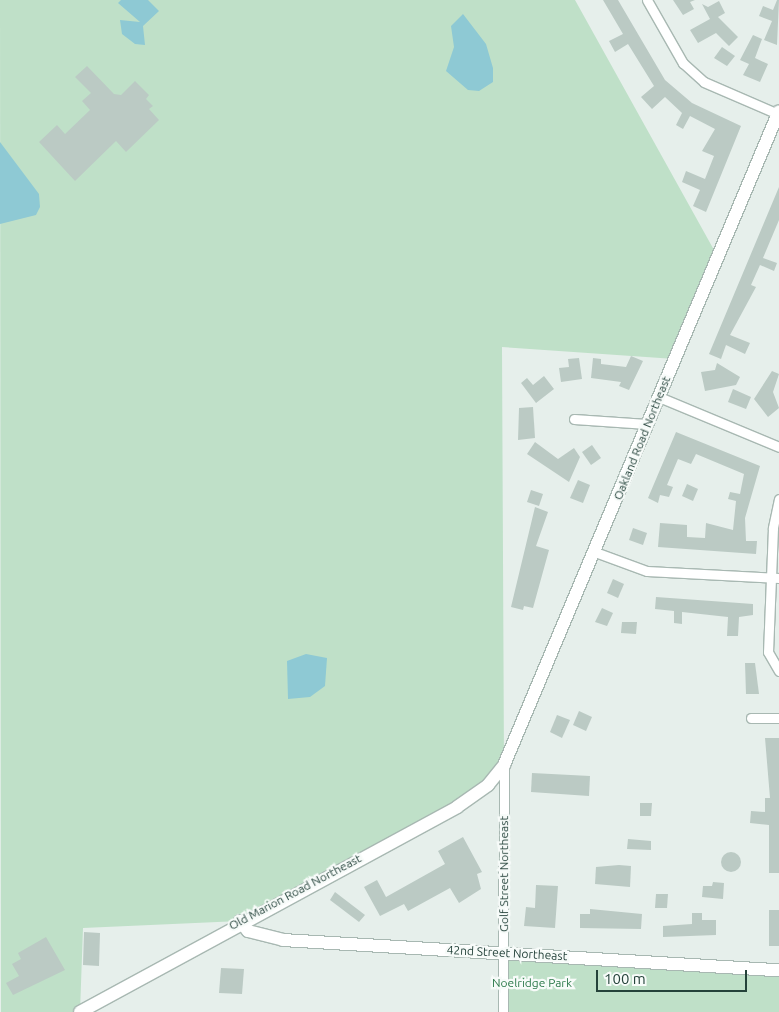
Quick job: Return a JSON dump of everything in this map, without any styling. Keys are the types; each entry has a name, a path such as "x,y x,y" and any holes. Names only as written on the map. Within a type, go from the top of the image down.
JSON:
{"main road":[{"name":"Oakland Road Northeast","path":"504,765 596,552 647,424 778,112"},
{"name":"Old Marion Road Northeast","path":"80,1012 240,921 457,807 488,785 504,765"},
{"name":"42nd Street Northeast","path":"240,921 248,931 283,940 779,970"}],"street":[{"path":"647,0 682,63 704,82 778,112"},
{"path":"659,397 779,447"},
{"path":"574,419 647,424"},
{"path":"779,499 775,578 768,652 779,671"},
{"path":"596,552 647,571 775,578"},
{"path":"751,718 779,718"},
{"name":"Golf Street Northeast","path":"503,1012 504,765"}],"green space":[{"path":"0,0 575,0 714,250 675,359 502,347 504,765 488,785 240,921 83,928 80,1012 1,1012"},
{"name":"Noelridge Park","path":"503,952 779,970 779,1012 503,1012"}],"water":[{"path":"121,0 148,0 159,11 143,26 145,45 135,44 122,34 120,20 140,22 118,3"},
{"path":"463,14 486,44 493,68 493,82 479,91 468,90 446,71 454,47 451,26"},
{"path":"0,142 39,194 40,207 36,215 0,224"},
{"path":"306,654 327,658 325,686 310,697 288,699 287,661"}],"building":[{"path":"603,0 618,0 665,80 692,103 741,126 706,212 693,206 700,190 682,182 686,171 705,179 714,156 702,151 715,129 690,116 683,129 676,125 682,113 665,97 652,109 641,97 654,86 628,44 615,52 609,41 623,34"},
{"path":"673,0 695,0 690,2 694,9 683,15"},
{"path":"777,0 779,0 777,45 764,40 772,21 759,16 763,6 773,10"},
{"path":"719,1 725,13 718,17 738,37 729,46 716,33 698,43 690,30 710,19 702,4 708,7"},
{"path":"753,35 762,39 755,58 768,64 760,82 743,75 749,64 740,60"},
{"path":"722,47 735,56 727,66 714,58"},
{"path":"87,66 114,94 121,95 135,81 149,95 146,99 153,106 149,109 159,120 126,152 116,141 75,181 39,142 57,125 65,134 90,110 82,101 91,93 75,77"},
{"path":"779,187 779,220 763,258 777,263 774,271 760,265 751,285 756,287 730,335 750,343 745,354 726,345 721,359 709,354"},
{"path":"631,356 643,361 629,390 619,386 621,382 591,378 593,358 601,359 601,364 626,367"},
{"path":"579,358 582,379 561,382 559,368 569,367 568,359"},
{"path":"717,363 740,377 736,385 705,391 701,372 715,370"},
{"path":"772,371 779,374 773,392 779,408 768,417 754,399"},
{"path":"544,376 554,389 536,403 521,383 527,378 533,385"},
{"path":"733,389 751,397 746,409 728,402"},
{"path":"533,407 535,438 518,440 519,408"},
{"path":"676,432 760,466 745,518 746,541 757,541 756,554 658,547 660,523 687,525 687,537 705,538 706,523 733,530 736,501 728,499 730,492 740,494 744,474 696,454 691,464 678,459 667,485 673,487 669,497 660,495 658,503 648,498"},
{"path":"535,442 558,459 574,448 580,457 569,482 527,454"},
{"path":"592,445 601,458 591,465 582,452"},
{"path":"578,480 590,485 583,503 570,498"},
{"path":"687,484 698,489 693,501 682,496"},
{"path":"531,490 543,494 539,506 527,502"},
{"path":"535,507 548,512 536,546 549,550 533,608 524,606 523,610 511,607"},
{"path":"633,528 647,533 643,545 629,540"},
{"path":"613,579 624,584 618,598 607,593"},
{"path":"656,597 753,604 753,615 739,617 738,636 727,636 728,617 682,612 682,624 674,623 674,611 655,609"},
{"path":"602,608 613,613 607,626 595,622"},
{"path":"622,622 637,622 636,634 621,633"},
{"path":"745,663 755,663 759,694 746,694"},
{"path":"579,711 592,717 586,731 573,725"},
{"path":"557,715 570,720 562,738 550,732"},
{"path":"765,738 779,738 779,873 769,873 769,825 750,823 751,811 765,812 765,798 770,798"},
{"path":"532,773 590,776 589,796 531,792"},
{"path":"640,803 652,803 651,816 640,816"},
{"path":"463,837 482,872 477,874 481,889 459,903 450,888 408,911 404,904 380,916 364,887 377,880 386,897 445,864 438,851"},
{"path":"628,839 651,841 651,850 627,849"},
{"path":"731,852 738,855 741,862 738,869 731,872 724,869 721,862 724,855"},
{"path":"631,866 630,887 595,884 596,867"},
{"path":"713,882 724,883 723,899 702,897 703,886 712,886"},
{"path":"536,885 558,886 555,928 524,926 526,907 535,908"},
{"path":"335,892 365,915 359,922 330,900"},
{"path":"656,894 668,894 667,908 655,908"},
{"path":"590,909 642,914 641,929 580,928 580,914 590,914"},
{"path":"769,910 779,910 779,946 769,946"},
{"path":"692,913 702,913 702,920 716,920 716,935 663,937 663,926 692,924"},
{"path":"84,932 100,933 99,966 83,965"},
{"path":"46,937 65,970 13,995 6,983 19,976 12,964 21,959 18,953"},
{"path":"221,968 244,969 242,994 219,993"}]}
